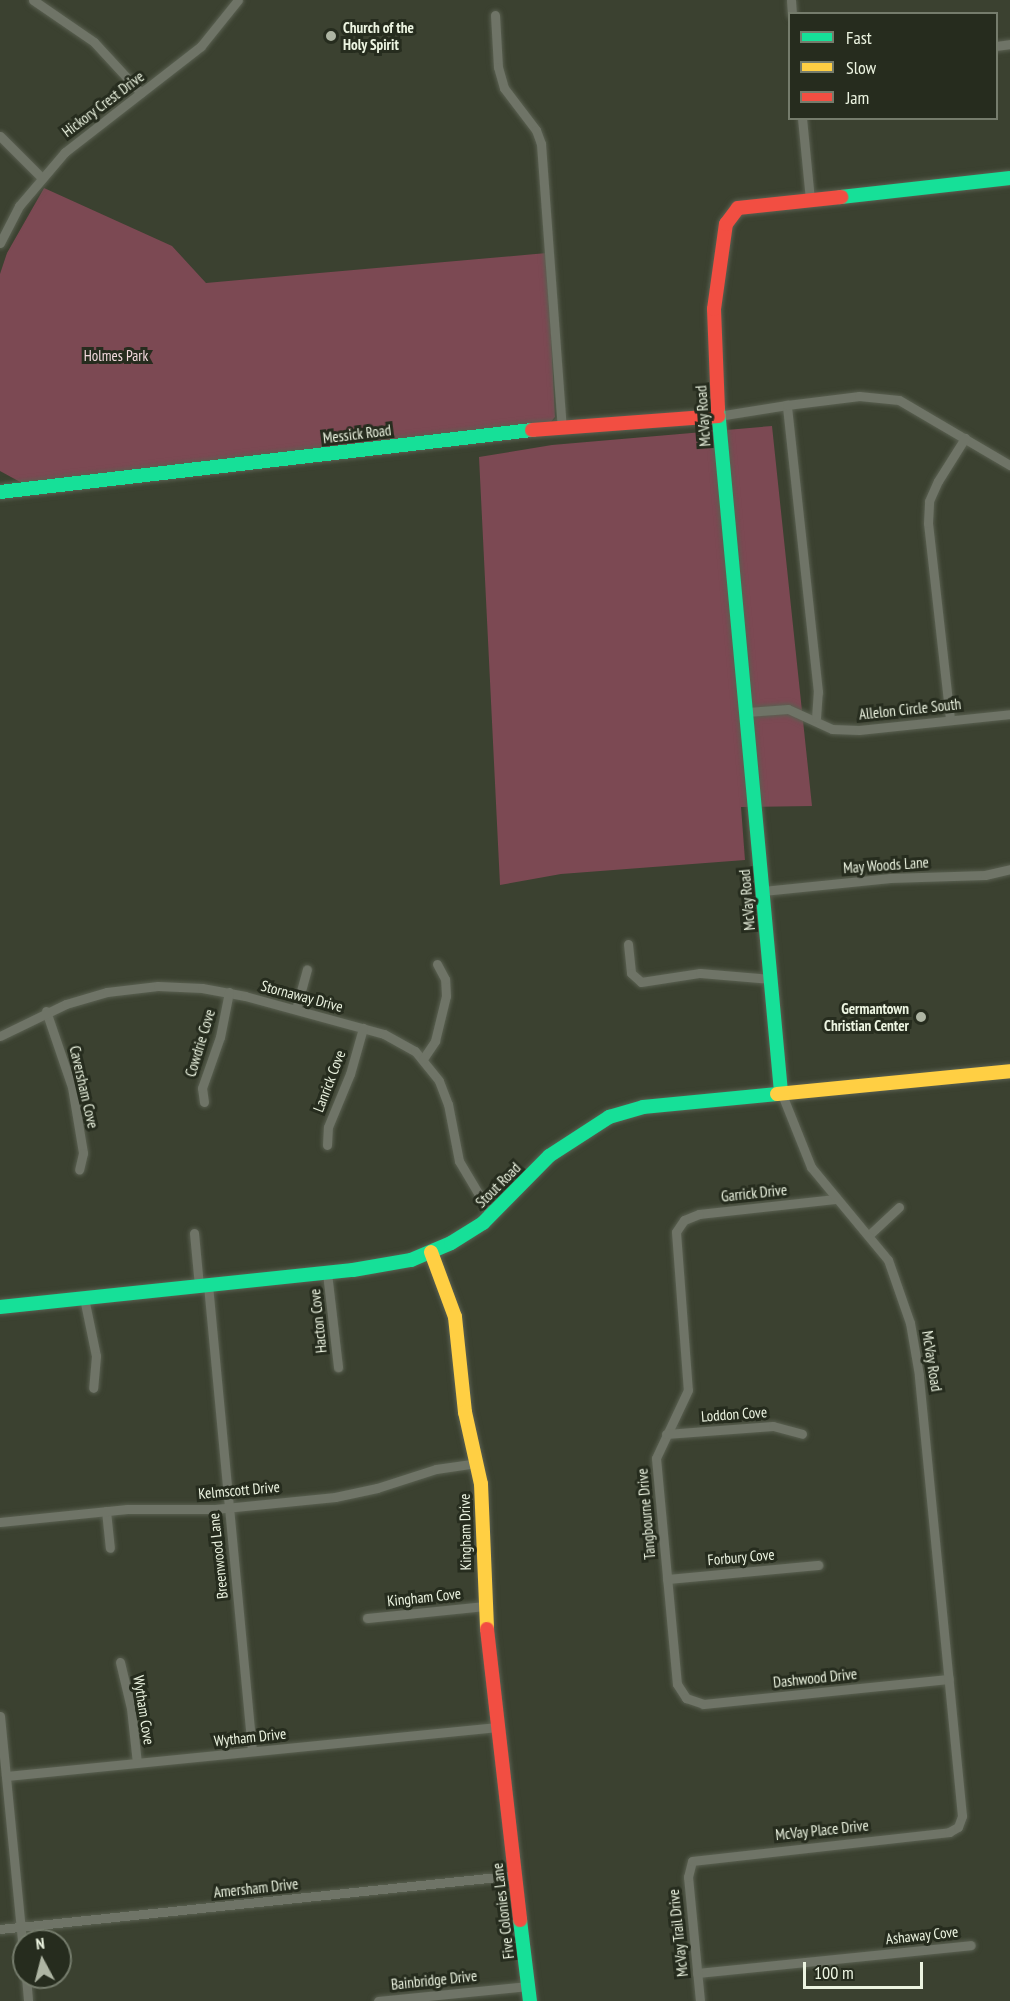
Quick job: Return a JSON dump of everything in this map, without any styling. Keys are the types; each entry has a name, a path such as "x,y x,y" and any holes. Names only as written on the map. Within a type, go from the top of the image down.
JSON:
{"street":[{"path":"33,0 94,42 141,93"},
{"name":"Hickory Crest Drive","path":"0,243 19,206 41,177 89,131 201,46 238,0"},
{"path":"495,15 498,67 504,88 536,130 541,144 562,427"},
{"path":"802,120 810,199"},
{"path":"0,136 41,177"},
{"name":"McVay Road","path":"958,1827 962,1812 915,1348 893,1270 869,1235 835,1199 803,1154 781,1092 718,416 714,309 726,224 738,208 1010,178"},
{"path":"718,416 787,405 877,395 899,400 1010,465"},
{"path":"787,405 818,692 816,718"},
{"name":"Messick Road","path":"0,492 562,427 718,416"},
{"path":"950,719 928,523 929,501 938,481 965,438"},
{"name":"Allelon Circle South","path":"747,712 788,709 816,718 832,729 859,730 1010,714"},
{"name":"May Woods Lane","path":"763,891 890,878 985,874 1010,869"},
{"path":"628,944 631,973 640,982 700,973 771,979"},
{"path":"423,1059 435,1041 445,1004 445,979 437,964"},
{"path":"296,1009 307,969"},
{"name":"Stornaway Drive","path":"0,1036 46,1011 107,992 143,987 229,992 395,1038 423,1059 445,1095 462,1168 491,1215"},
{"name":"Cowdrie Cove","path":"204,1102 202,1088 220,1037 229,992"},
{"name":"Caversham Cove","path":"46,1011 72,1087 83,1153 79,1170"},
{"name":"Lanrick Cove","path":"327,1145 328,1126 350,1074 363,1028"},
{"name":"Stout Road","path":"0,1307 394,1264 431,1252 468,1234 491,1215 559,1147 609,1117 661,1103 1010,1071"},
{"name":"Garrick Drive","path":"679,1225 699,1214 835,1199"},
{"path":"869,1235 899,1207"},
{"name":"Tangbourne Drive","path":"679,1225 675,1239 688,1387 656,1458 676,1679 686,1698"},
{"name":"Breenwood Lane","path":"194,1233 203,1285 228,1508 252,1751"},
{"name":"Kingham Drive","path":"431,1252 455,1317 465,1412 477,1463 484,1524 485,1606 507,1818"},
{"name":"Hacton Cove","path":"327,1273 338,1367"},
{"path":"84,1298 96,1356 93,1388"},
{"name":"Loddon Cove","path":"666,1434 773,1426 802,1434"},
{"name":"Kelmscott Drive","path":"0,1522 106,1511 228,1508 357,1493 436,1469 477,1463"},
{"path":"106,1511 110,1548"},
{"name":"Forbury Cove","path":"667,1579 818,1565"},
{"name":"Kingham Cove","path":"367,1618 485,1606"},
{"name":"Wytham Cove","path":"120,1662 131,1708 137,1763"},
{"name":"Dashwood Drive","path":"686,1698 711,1704 949,1679"},
{"path":"0,1716 21,1927"},
{"name":"Wytham Drive","path":"6,1776 496,1726"},
{"name":"Five Colonies Lane","path":"507,1818 516,1875 530,2001"},
{"name":"McVay Place Drive","path":"690,1863 705,1857 936,1834 958,1827"},
{"name":"McVay Trail Drive","path":"690,1863 688,1877 700,2001"},
{"name":"Amersham Drive","path":"0,1929 516,1875"},
{"name":"Ashaway Cove","path":"697,1973 971,1945"},
{"name":"Bainbridge Drive","path":"378,2001 528,1986"}],"green space":[{"name":"Holmes Park","path":"44,188 172,246 206,283 547,253 555,417 549,424 22,483 0,471 0,274 7,253"},
{"path":"772,426 812,806 741,807 745,860 561,874 500,885 479,457 552,445"}],"traffic: fast":[{"path":"841,197 1010,178"},
{"path":"718,409 781,1092"},
{"path":"0,492 532,430"},
{"path":"0,1307 353,1270 411,1260 451,1243 483,1223 549,1156 609,1117 643,1107 777,1094"},
{"path":"520,1920 530,2001"}],"traffic: slow":[{"path":"777,1094 1010,1071"},
{"path":"431,1252 455,1317 465,1412 481,1484 487,1629"}],"traffic: jam":[{"path":"718,409 714,309 726,224 738,208 841,197"},
{"path":"532,430 718,416"},
{"path":"487,1629 520,1920"}],"place":[{"name":"Church of the Holy Spirit","path":"331,36"},
{"name":"Germantown Christian Center","path":"921,1017"}]}
